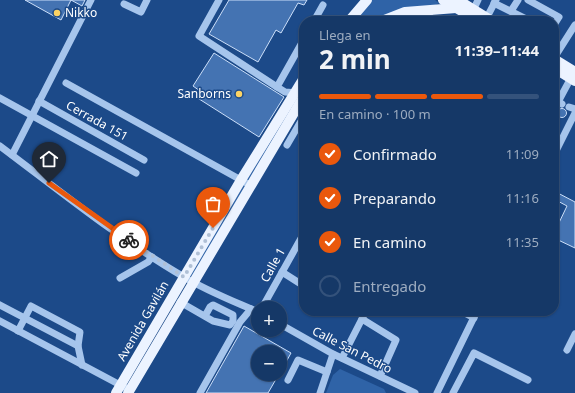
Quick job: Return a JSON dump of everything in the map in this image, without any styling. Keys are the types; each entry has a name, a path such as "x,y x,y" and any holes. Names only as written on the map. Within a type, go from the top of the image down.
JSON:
{"main road":[{"path":"353,16 367,0"},
{"path":"444,0 457,4 476,16"},
{"path":"395,16 405,12 457,4"},
{"path":"559,63 574,76"},
{"path":"559,70 574,76"},
{"name":"Avenida Gavilán","path":"123,390 283,120 299,97"},
{"name":"Avenida Gavilán","path":"123,390 180,302 188,279"}],"street":[{"path":"12,155 91,0"},
{"path":"124,4 141,12 146,0"},
{"path":"219,0 199,36 285,92 299,94"},
{"path":"478,0 479,16"},
{"path":"511,12 518,0"},
{"path":"528,0 557,16"},
{"path":"481,16 495,2 519,16"},
{"path":"317,16 323,5"},
{"path":"428,16 432,9"},
{"path":"559,51 575,25"},
{"path":"278,87 299,48"},
{"path":"559,100 574,76"},
{"path":"66,83 246,182"},
{"path":"0,98 32,114 136,173"},
{"name":"Cerrada 151","path":"39,101 144,160"},
{"path":"559,102 569,107"},
{"path":"559,145 575,113"},
{"path":"283,120 297,128"},
{"path":"287,145 299,125"},
{"path":"0,146 99,220 152,256 188,279 251,309 240,322 200,393"},
{"name":"Calle 1","path":"266,301 299,242"},
{"path":"120,278 148,262 152,256"},
{"path":"282,272 299,283"},
{"path":"180,302 205,316"},
{"path":"0,305 78,346"},
{"path":"18,331 31,306 80,332 78,346 82,365"},
{"path":"342,358 364,316"},
{"path":"437,393 474,318 470,316"},
{"path":"362,319 396,340 380,376"},
{"path":"0,321 82,365 123,390"},
{"name":"Calle San Pedro","path":"287,328 333,354 415,393"},
{"path":"567,350 575,334"},
{"path":"453,393 474,353 528,380"},
{"path":"320,393 333,354"},
{"path":"288,380 298,360 327,372"}],"shaded area":[{"path":"369,0 435,0 439,3 432,7 390,13 384,16 355,16"},
{"path":"299,94 299,100 192,276 189,275"},
{"path":"340,369 384,389 386,393 326,393 333,375"}],"building":[{"name":"Nikko","path":"25,0 71,0 61,20"},
{"path":"71,0 85,0 82,6"},
{"path":"229,0 307,0 304,5 298,3 281,33 276,30 258,62 209,34"},
{"name":"Sanborns","path":"214,53 284,97 259,137 196,97 200,91 193,86"},
{"path":"560,109 564,109 566,111 566,115 564,117 559,116"},
{"path":"559,194 575,202 575,248 559,240 559,223 567,206 559,202"},
{"path":"244,326 251,330 251,337 263,337 277,345 251,345 251,381 275,381 268,393 206,393"},
{"path":"287,351 291,353 287,360"}],"way so far":[{"path":"129,240 184,277 213,228"}],"place":[{"name":"Nikko","path":"57,13"},
{"name":"Sanborns","path":"239,94"}],"route":[{"path":"49,183 129,240"}]}
